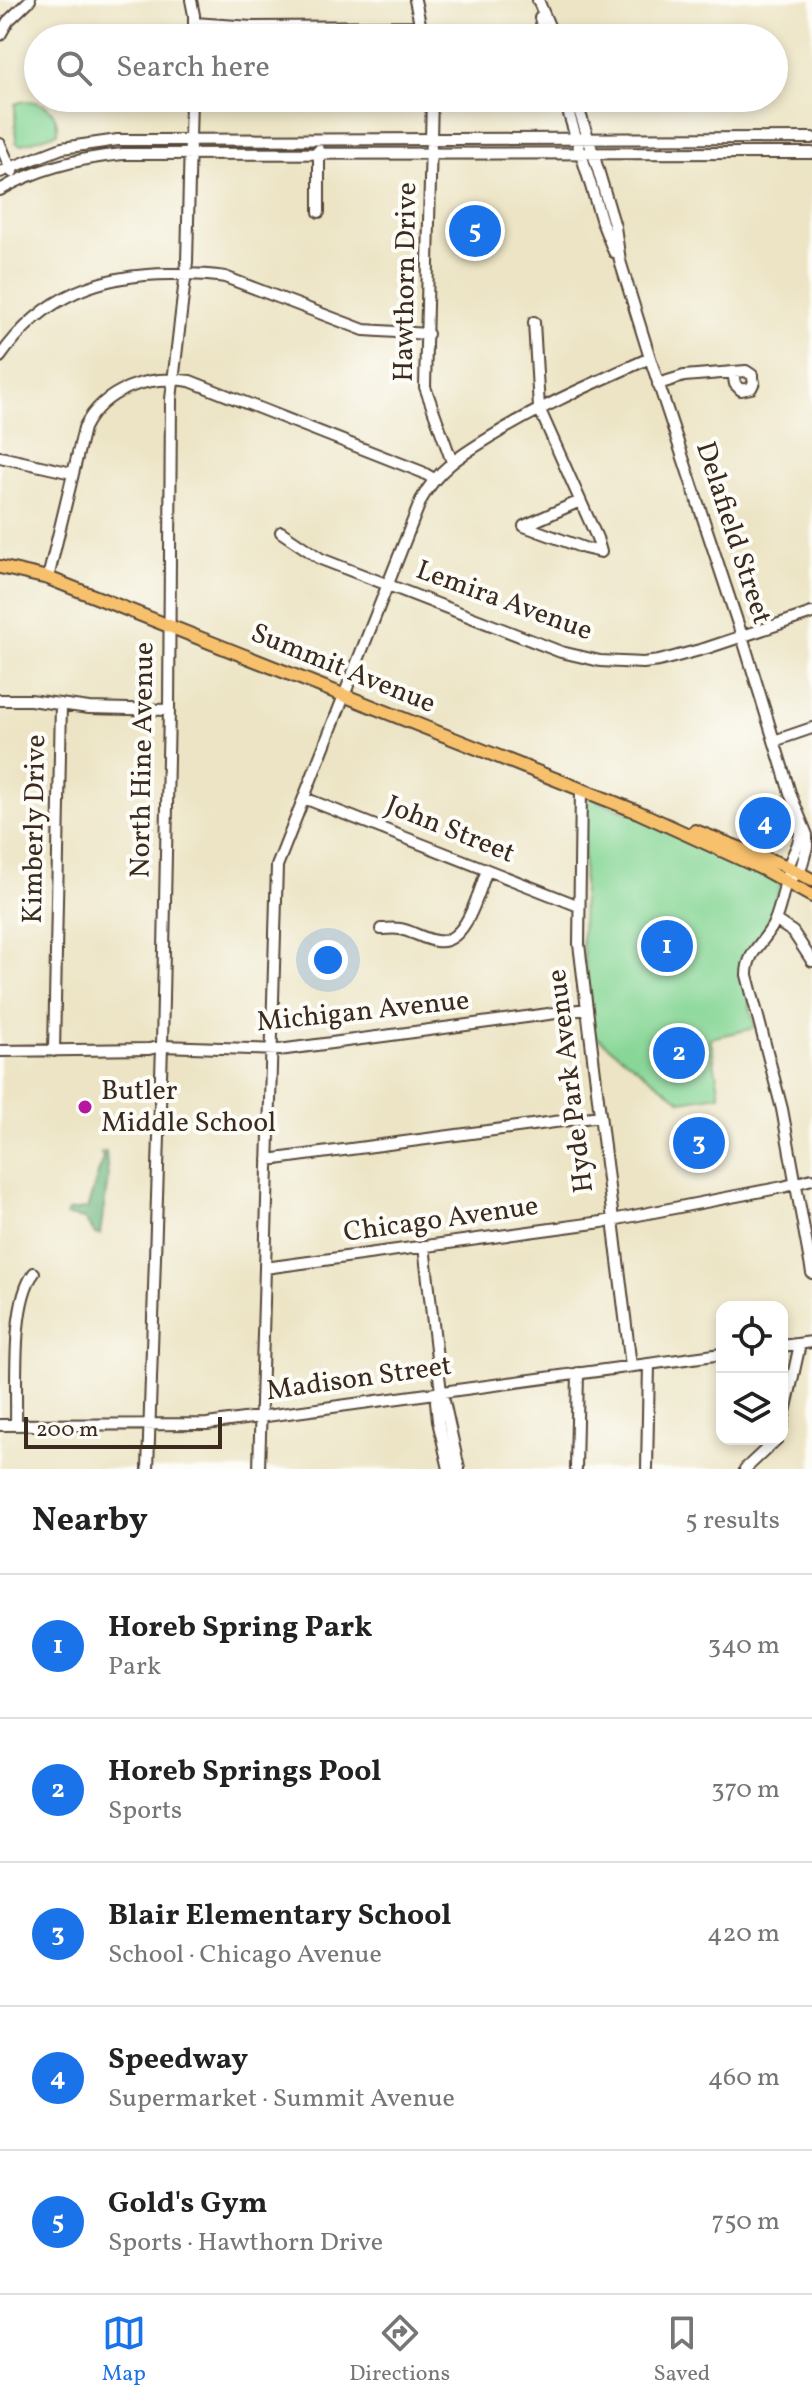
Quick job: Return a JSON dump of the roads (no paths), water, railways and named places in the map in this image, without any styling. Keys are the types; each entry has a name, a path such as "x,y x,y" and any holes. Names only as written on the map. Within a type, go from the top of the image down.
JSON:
{"main road":[{"name":"Summit Avenue","path":"0,567 48,578 581,789 665,824 786,882"},
{"name":"Summit Avenue","path":"665,824 693,830 794,870"},
{"path":"794,870 812,880"},
{"path":"786,882 812,896"}],"street":[{"path":"0,35 8,21 30,0"},
{"path":"191,0 194,23 208,24"},
{"path":"415,0 420,24"},
{"path":"537,0 548,24"},
{"path":"537,0 543,24"},
{"name":"North Hine Avenue","path":"148,1469 162,1046 172,380 186,274 190,112"},
{"name":"Hawthorn Drive","path":"432,112 426,393 452,462"},
{"name":"Delafield Street","path":"572,112 580,154 598,189"},
{"name":"Delafield Street","path":"575,112 593,153 598,189 658,384 774,741 810,840 794,870"},
{"path":"319,138 319,212"},
{"path":"485,153 486,138"},
{"path":"533,138 534,153"},
{"path":"649,138 649,153"},
{"path":"685,138 685,153"},
{"path":"768,138 768,153"},
{"path":"5,170 41,154 83,143 118,140 812,138"},
{"path":"217,139 217,154"},
{"path":"0,144 5,170 16,181"},
{"path":"0,190 48,168 87,158 123,154 812,153"},
{"path":"0,357 20,331 79,290 119,277 143,274 209,274 234,280 364,330 428,334"},
{"path":"534,322 539,408 580,501 601,552 524,526 580,501"},
{"path":"259,1469 277,866 421,500 434,479 452,462 539,408 650,358"},
{"path":"658,384 684,376 733,372"},
{"path":"48,578 84,428 103,402 128,387 172,380 199,384 434,479"},
{"path":"0,457 72,473"},
{"name":"Lemira Avenue","path":"281,532 313,555 561,652 600,661 659,661 812,613"},
{"path":"0,700 30,700 89,708 169,710"},
{"name":"Kimberly Drive","path":"54,1051 61,704"},
{"path":"774,741 812,728"},
{"name":"Hyde Park Avenue","path":"581,789 579,944 631,1366"},
{"name":"John Street","path":"304,798 579,906"},
{"name":"Delafield Street","path":"794,870 800,819"},
{"path":"381,929 400,929 438,942 456,937 464,927 487,870"},
{"path":"794,870 786,882 775,920 751,954 747,975 782,1109 812,1273"},
{"path":"775,920 793,932 812,961"},
{"name":"Michigan Avenue","path":"0,1051 149,1049 162,1046 271,1050 586,1009"},
{"path":"268,1160 600,1116"},
{"name":"Chicago Avenue","path":"265,1268 613,1220 812,1179"},
{"path":"424,1246 441,1394 459,1469"},
{"path":"16,1425 20,1310 24,1290 34,1273"},
{"path":"788,1405 806,1343"},
{"name":"Madison Street","path":"0,1425 207,1424 716,1355"},
{"path":"647,1469 649,1364"},
{"path":"576,1469 578,1373"},
{"path":"441,1394 436,1401 438,1421 449,1469"},
{"path":"745,1469 771,1445"}],"water":[{"path":"670,1032 681,1032 678,1050 691,1049 696,1071 687,1074 682,1061 678,1062 680,1072 674,1074 669,1055 657,1041"}],"place":[{"name":"Gold's Gym","path":"475,231"},
{"name":"Speedway","path":"765,823"},
{"name":"Horeb Spring Park","path":"667,946"},
{"name":"Horeb Springs Pool","path":"679,1053"},
{"name":"Butler Middle School","path":"85,1107"},
{"name":"Blair Elementary School","path":"699,1143"}]}
